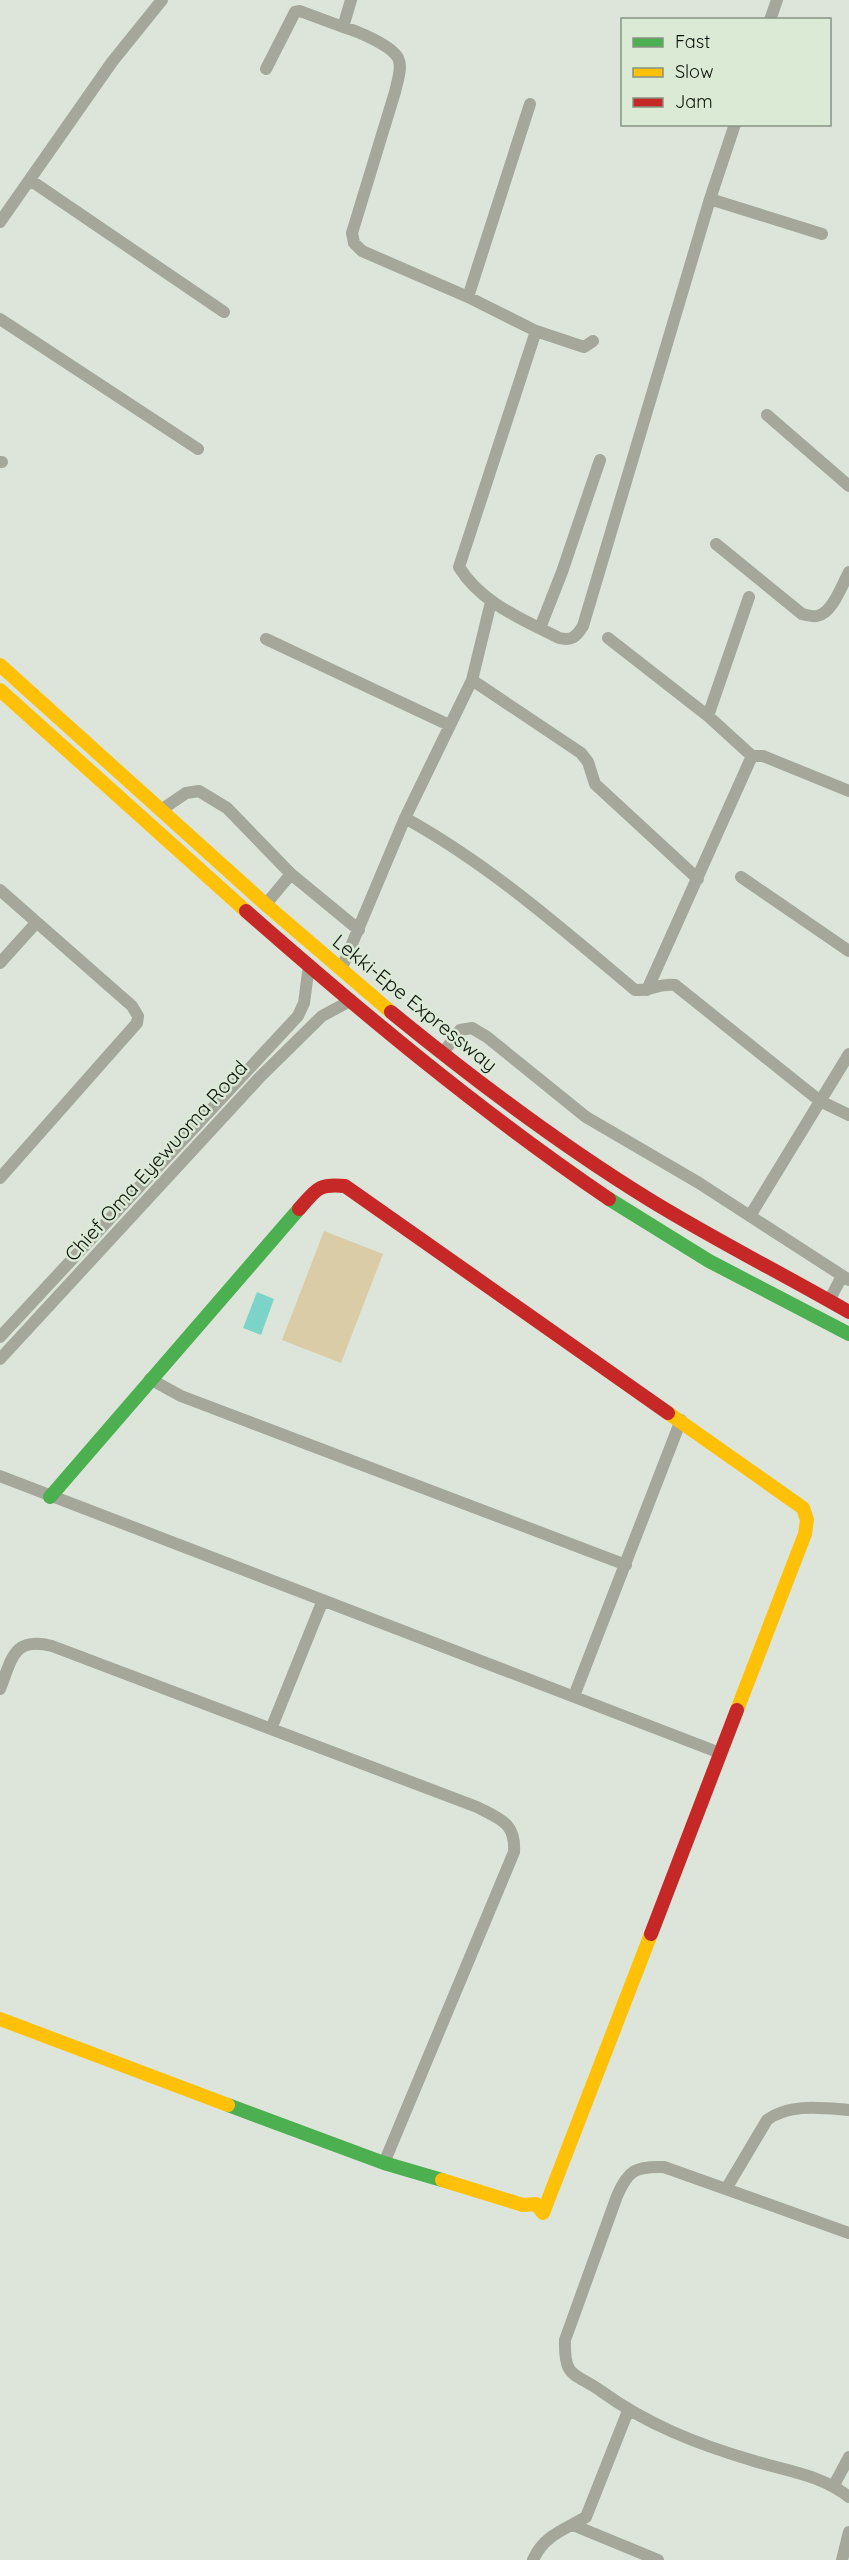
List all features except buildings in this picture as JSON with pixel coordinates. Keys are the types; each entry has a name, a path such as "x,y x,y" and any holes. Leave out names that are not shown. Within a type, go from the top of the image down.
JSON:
{"main road":[{"name":"Lekki-Epe Expressway","path":"1,668 341,970 444,1053 619,1181 691,1226 849,1312"},
{"name":"Lekki-Epe Expressway","path":"0,690 109,790 350,1001 506,1126 628,1212 696,1253 849,1334"},
{"path":"0,2019 384,2163 523,2205 536,2204 543,2213 805,1534 807,1520 803,1508 681,1420 345,1186 328,1184 317,1188 50,1497"}],"street":[{"path":"0,222 112,62 162,0"},
{"path":"343,27 351,0"},
{"path":"771,18 777,0"},
{"path":"266,69 295,12 300,10 367,36 400,59 395,92 352,233 354,243 362,251 468,297 536,331 584,347 593,341"},
{"path":"468,297 530,104"},
{"path":"536,331 459,567 468,581 491,602 568,640 576,637 583,626 710,199 734,126"},
{"path":"30,180 224,312"},
{"path":"710,199 822,234"},
{"path":"0,319 198,449"},
{"path":"767,416 849,486"},
{"path":"540,628 600,460"},
{"path":"716,544 802,614 816,617 825,613 832,604 849,572"},
{"path":"708,716 749,597"},
{"path":"341,970 405,818 472,680 491,602"},
{"path":"608,638 708,716 752,756 763,756 849,791"},
{"path":"266,639 449,725"},
{"path":"472,680 580,753 588,762 595,784 698,879"},
{"path":"647,990 752,756"},
{"path":"161,810 186,794 199,791 227,808 291,874 359,930"},
{"path":"405,818 447,841 503,881 635,990 647,990 663,983 675,985 820,1101 849,1115"},
{"path":"266,904 291,874"},
{"path":"741,877 849,951"},
{"path":"0,890 132,1006 138,1016 137,1023 0,1178"},
{"path":"0,963 36,923"},
{"name":"Chief Oma Eyewuoma Road","path":"0,1337 298,1016 304,1003 309,965"},
{"name":"Chief Oma Eyewuoma Road","path":"0,1359 282,1054 322,1016 350,1001"},
{"path":"444,1053 460,1030 472,1028 487,1037 586,1117 699,1183 846,1278 829,1300"},
{"path":"750,1216 849,1054"},
{"path":"150,1379 192,1400 626,1565"},
{"path":"574,1696 681,1420"},
{"path":"0,1476 720,1753"},
{"path":"271,1729 323,1600"},
{"path":"0,1689 16,1652 24,1644 35,1641 477,1807 500,1818 512,1829 515,1840 514,1852 384,2163"},
{"path":"726,2189 767,2120 777,2112 794,2109 849,2110"},
{"path":"849,2233 664,2168 642,2166 625,2177 565,2340 564,2361 573,2375 594,2386 628,2411 686,2439 752,2461 797,2471 834,2485 849,2497"},
{"path":"532,2560 539,2546 557,2532 586,2517 628,2411"},
{"path":"834,2485 849,2457"},
{"path":"573,2525 658,2560"},
{"path":"842,2560 849,2532"}],"shaded area":[{"path":"324,1231 383,1254 341,1363 282,1340"}],"water":[{"path":"257,1292 274,1299 261,1335 243,1328"}],"traffic: fast":[{"path":"609,1199 709,1261 849,1334"},
{"path":"50,1497 299,1209"},
{"path":"228,2105 384,2163 442,2180"}],"traffic: slow":[{"path":"0,665 264,903 391,1012"},
{"path":"0,690 246,911"},
{"path":"668,1413 803,1508 807,1520 805,1534 737,1710"},
{"path":"442,2180 523,2205 536,2204 543,2213 651,1934"},
{"path":"0,2019 228,2105"}],"traffic: jam":[{"path":"246,911 468,1097 609,1199"},
{"path":"391,1012 517,1110 616,1179 699,1229 849,1312"},
{"path":"299,1209 318,1189 336,1185 345,1186 668,1413"},
{"path":"651,1934 737,1710"}]}
